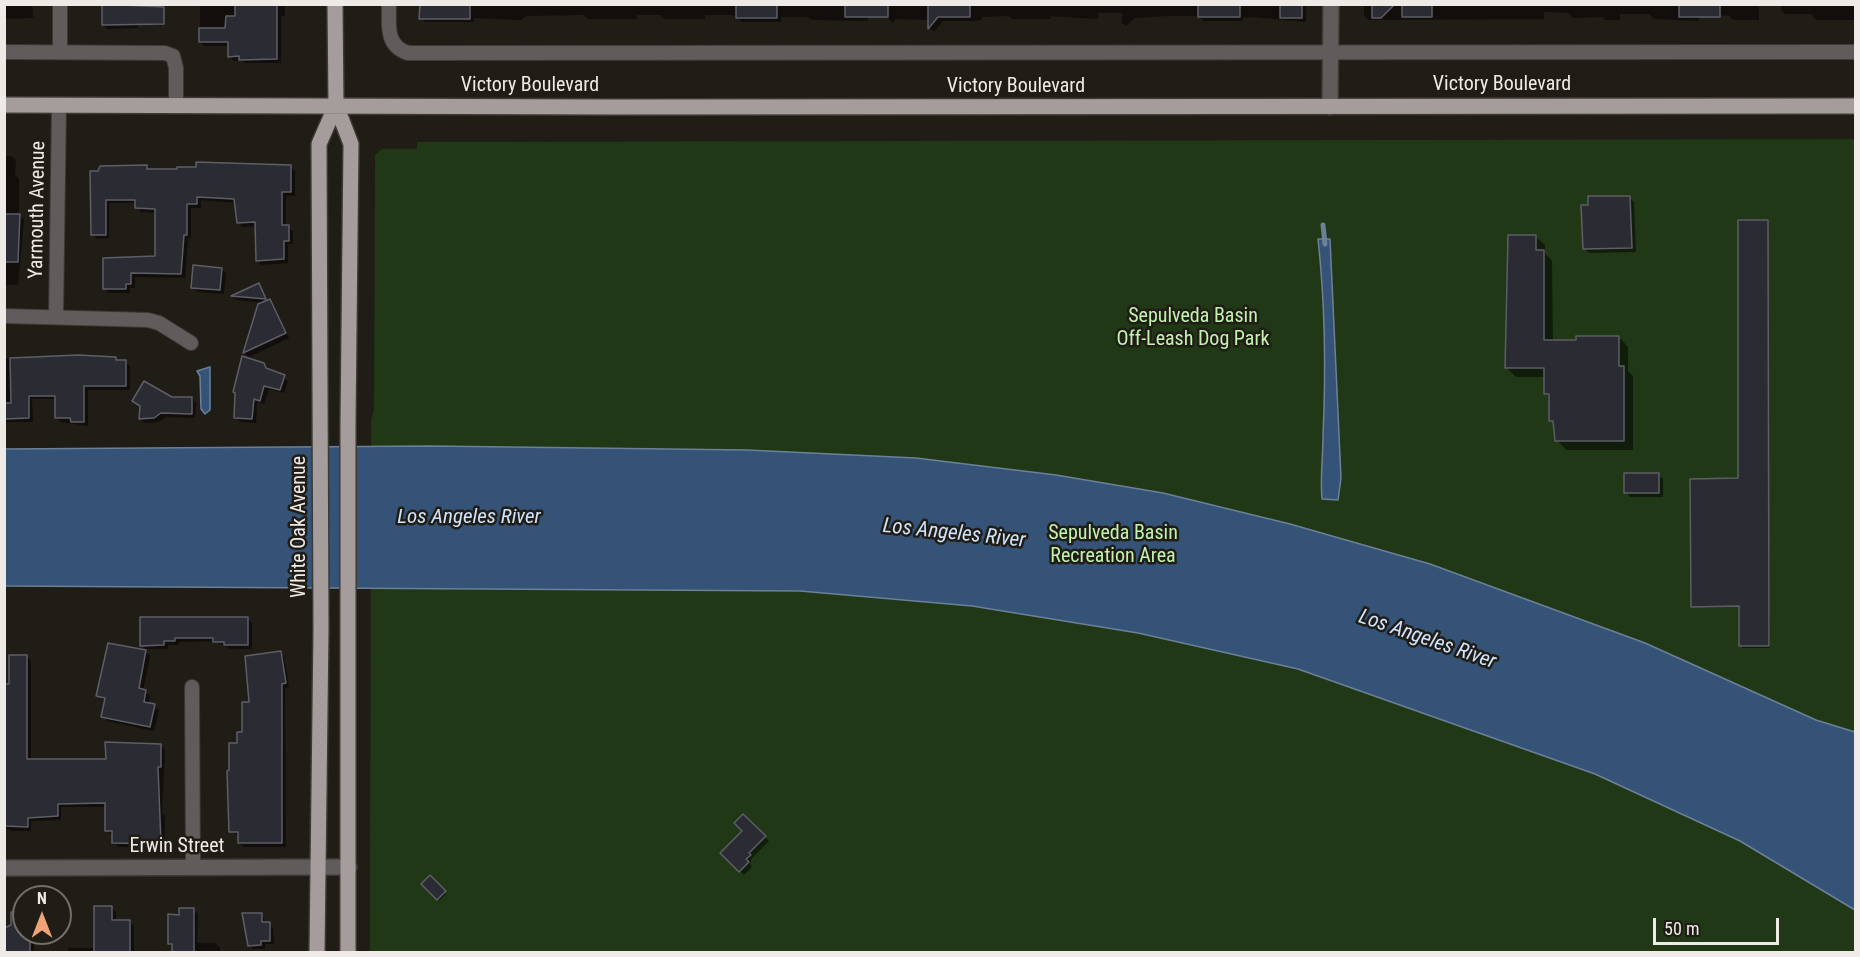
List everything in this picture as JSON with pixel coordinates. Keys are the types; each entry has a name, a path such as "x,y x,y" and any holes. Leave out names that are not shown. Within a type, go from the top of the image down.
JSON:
{"main road":[{"name":"White Oak Avenue","path":"335,4 336,105 351,144 348,424 348,952"},
{"name":"Victory Boulevard","path":"4,105 673,108 1856,106"},
{"name":"White Oak Avenue","path":"317,952 321,614 320,144 336,105"}],"street":[{"path":"60,4 60,52"},
{"name":"Victory Boulevard","path":"389,4 389,32 394,47 408,52 1856,52"},
{"path":"1330,4 1330,107"},
{"path":"4,52 165,52 173,56 176,68 176,105"},
{"name":"Yarmouth Avenue","path":"56,316 59,105"},
{"path":"4,316 148,320 159,322 191,343"},
{"path":"192,687 193,868"},
{"name":"Erwin Street","path":"4,868 349,867"}],"green space":[{"name":"Sepulveda Basin Recreation Area","path":"1855,139 1855,952 370,952 371,421 374,409 375,155 382,149 417,149 417,142"}],"water":[{"path":"1318,239 1330,239 1341,478 1338,500 1322,499 1324,337"},
{"path":"210,367 210,410 205,414 201,409 200,376 197,371"},
{"name":"Los Angeles River","path":"431,446 747,450 916,458 1056,475 1163,493 1290,524 1430,564 1645,643 1816,720 1855,732 1855,910 1740,841 1595,774 1298,669 1138,633 972,606 800,591 5,586 4,449"}],"building":[{"path":"102,4 164,7 164,24 102,25"},
{"path":"235,4 277,4 277,59 239,60 239,56 228,57 228,42 199,42 199,28 225,28 226,16 235,16"},
{"path":"420,4 470,4 470,19 419,19"},
{"path":"736,4 777,4 777,18 736,18"},
{"path":"845,4 888,4 888,17 845,17"},
{"path":"928,4 970,4 970,17 938,17 928,29"},
{"path":"1198,4 1240,4 1240,17 1198,17"},
{"path":"1280,4 1302,4 1302,18 1280,18"},
{"path":"1372,4 1395,4 1381,18 1372,18"},
{"path":"1402,4 1432,4 1432,17 1402,17"},
{"path":"1679,4 1720,4 1720,17 1679,17"},
{"path":"196,162 291,165 291,192 282,192 282,225 289,225 289,241 284,241 284,259 256,261 255,222 237,223 234,199 197,197 197,204 187,204 187,235 184,235 181,274 131,273 131,284 126,284 126,289 103,289 103,258 155,256 155,209 135,208 135,200 106,200 106,235 91,235 90,171 98,171 100,166 147,165 147,169 177,169 177,167 196,167"},
{"path":"1588,196 1630,196 1632,248 1583,249 1581,205 1588,205"},
{"path":"4,214 20,214 18,262 4,262"},
{"path":"1738,220 1768,220 1769,646 1739,646 1739,606 1691,607 1690,479 1738,478"},
{"path":"1508,235 1536,235 1536,250 1544,250 1544,340 1576,340 1576,336 1619,336 1619,366 1624,366 1624,441 1555,441 1553,421 1549,421 1549,394 1544,394 1544,368 1505,368"},
{"path":"193,265 222,268 220,290 191,288"},
{"path":"259,283 266,299 231,296"},
{"path":"270,299 286,333 243,353 258,304"},
{"path":"78,355 116,357 116,360 126,360 126,386 84,386 84,422 71,422 70,418 55,418 55,396 29,396 29,418 4,419 4,403 11,403 10,358"},
{"path":"242,356 264,363 266,368 285,375 280,390 264,386 260,401 254,399 252,419 234,418 235,393 233,392"},
{"path":"144,381 172,397 192,397 192,414 161,413 154,418 139,419 140,406 132,401"},
{"path":"1624,473 1659,473 1659,493 1624,493"},
{"path":"140,617 248,617 248,645 224,645 224,642 213,642 213,638 175,638 175,641 164,641 164,645 140,646"},
{"path":"108,643 146,650 139,688 146,690 144,702 155,704 150,727 101,717 105,698 96,696"},
{"path":"281,651 286,683 282,684 282,843 238,843 238,832 229,832 227,771 229,770 229,743 237,743 237,732 242,732 242,702 249,702 245,656"},
{"path":"9,655 27,655 27,759 106,759 105,742 161,744 161,767 158,767 161,844 112,843 112,831 105,831 105,803 58,804 58,816 28,818 28,827 4,826 4,684 9,684"},
{"path":"743,814 766,836 749,853 751,855 746,859 749,862 739,872 720,853 742,831 734,823"},
{"path":"430,875 446,891 437,900 421,884"},
{"path":"94,906 112,906 112,920 130,920 130,952 94,952"},
{"path":"179,908 194,908 194,952 172,952 172,944 168,944 168,914 179,915"},
{"path":"12,912 12,945 30,945 30,952 4,952 4,928 11,925"},
{"path":"242,913 262,913 262,922 270,922 270,941 261,941 261,945 248,946"}],"waterway":[{"path":"1323,225 1325,244"}],"park label":[{"name":"Sepulveda Basin Off-Leash Dog Park","path":"1193,328"}]}
